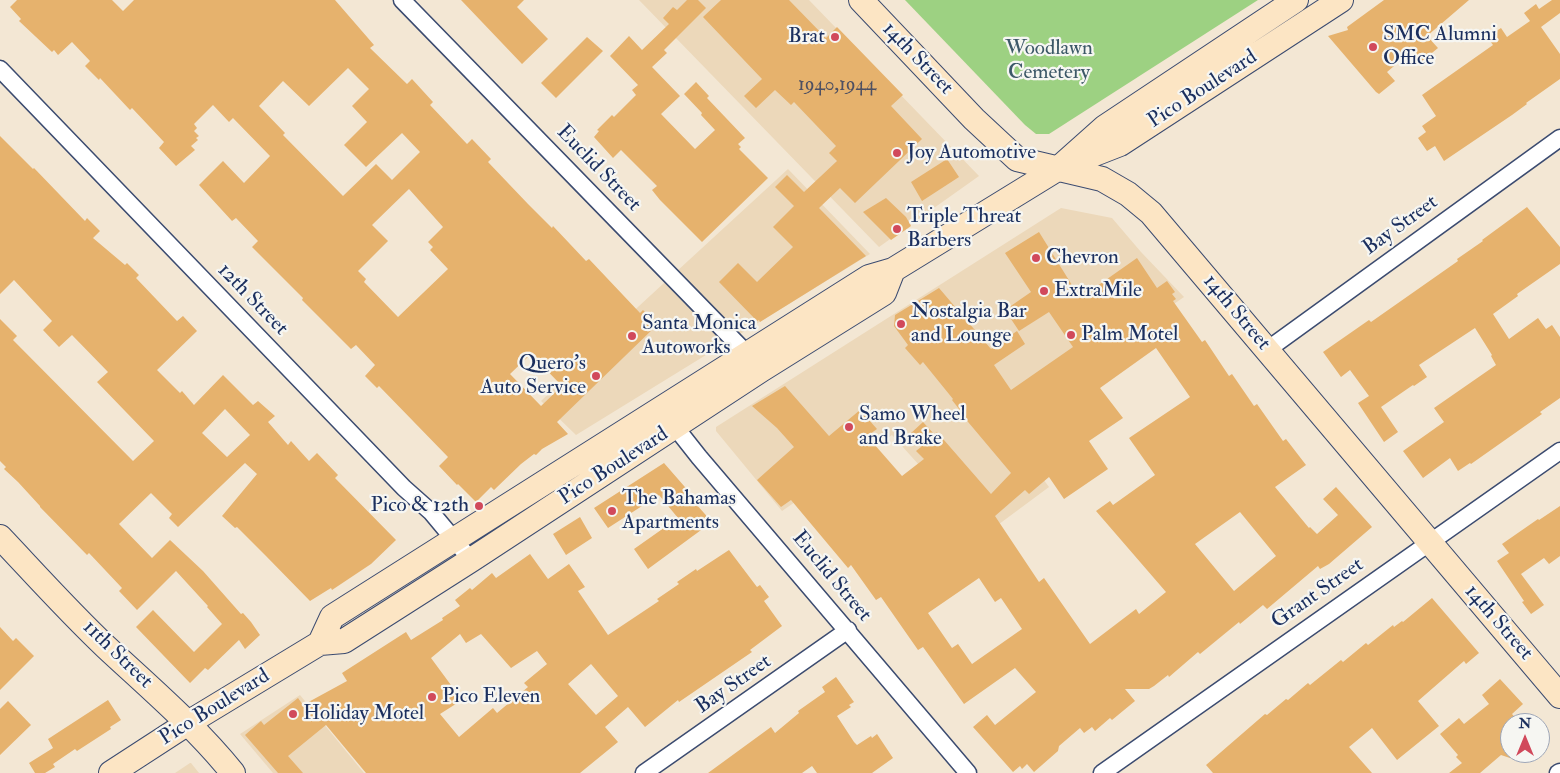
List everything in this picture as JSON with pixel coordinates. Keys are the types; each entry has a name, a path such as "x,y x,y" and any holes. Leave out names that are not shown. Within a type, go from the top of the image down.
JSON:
{"main road":[{"name":"14th Street","path":"860,0 974,118 1017,159 1102,179 1128,194 1150,213 1560,696"},
{"name":"Pico Boulevard","path":"320,643 332,618 456,540 668,418 755,362 868,277 893,270 1059,168 1120,144 1341,0"},
{"name":"Pico Boulevard","path":"1059,168 1105,127 1291,3"},
{"path":"1291,3 1299,28"},
{"name":"Pico Boulevard","path":"111,773 188,723 320,643 344,641 472,560 668,418"},
{"name":"11th Street","path":"0,537 104,645 212,747 233,773"}],"street":[{"name":"Euclid Street","path":"402,0 755,362"},
{"name":"12th Street","path":"0,70 404,488 431,512 472,560"},
{"name":"Bay Street","path":"1267,350 1560,138"},
{"name":"Euclid Street","path":"668,418 968,773"},
{"name":"Grant Street","path":"1102,773 1560,451"},
{"name":"Bay Street","path":"644,773 848,630"}],"shaded area":[{"path":"639,0 809,0 979,176 879,247"},
{"path":"788,169 870,254 576,435 541,401 639,306"},
{"path":"1061,208 1112,218 1184,297 1001,423 1049,487 983,536 892,435 782,511 716,431 716,427"},
{"name":"Holiday Motel","path":"300,695 364,773 273,773 240,734"},
{"path":"190,763 199,773 175,773"}],"green space":[{"name":"Woodlawn Cemetery","path":"905,0 1258,0 1049,134 1036,134 1025,125"}],"building":[{"path":"17,0 112,0 123,11 134,0 335,0 374,45 370,48 407,84 412,79 433,102 430,105 467,144 472,139 491,159 488,162 528,204 552,228 553,226 586,261 589,259 640,313 643,310 657,325 557,422 568,434 542,449 536,455 534,454 494,490 491,487 476,502 439,466 448,457 379,386 377,388 365,376 375,365 356,345 351,349 302,300 303,298 252,247 258,241 236,218 232,221 199,185 223,161 244,183 270,156 233,118 229,122 213,105 194,124 197,128 194,131 199,136 196,138 198,140 191,146 195,150 176,166 159,148 164,142 132,108 130,110 100,78 99,80 85,66 90,61 72,42 58,55 54,50 52,52 19,21 21,19 10,7","holes":["348,68 369,89 352,106 367,122 344,145 366,167 402,133 420,152 392,180 376,164 343,196 283,135 285,133 259,106 283,81 309,106","409,189 443,227 428,242 433,247 430,250 448,269 398,317 364,282 366,279 358,271 388,241 372,225","531,354 562,386 541,406 510,374"]},
{"path":"461,0 524,0 517,7 548,39 522,64"},
{"path":"687,0 698,0 706,8 664,50 667,53 652,67 680,96 661,114 695,149 715,130 684,94 696,82 709,96 707,98 745,138 738,144 741,147 739,149 768,178 702,242 660,200 652,190 657,186 621,150 613,158 594,137 599,131 597,130 612,115 614,117 636,95 632,90 638,85 610,56 629,36 642,50 669,24 663,18 673,7 677,10"},
{"path":"721,0 789,0 826,38 837,27 903,95 891,106 922,139 855,203 840,188 819,208 866,256 760,322 719,282 738,263 757,282 793,247 773,227 794,206 775,187 787,175 804,192 837,161 829,153 836,146 794,102 791,105 775,90 756,108 744,96 762,79 703,17"},
{"name":"SMC Alumni Office","path":"1384,0 1469,0 1427,36 1438,48 1422,61 1413,50 1387,72 1395,81 1379,94 1328,36 1348,30 1347,27"},
{"path":"1552,0 1560,0 1560,13 1541,27 1560,54 1560,79 1512,115 1444,161 1435,146 1427,151 1418,138 1426,132 1422,126 1436,116 1422,95 1493,45 1487,37 1501,28 1507,37 1530,21 1524,13 1536,4 1539,9"},
{"path":"587,37 603,51 556,98 541,83"},
{"path":"0,136 85,221 87,218 100,231 93,238 125,265 127,263 139,275 136,278 177,321 183,316 197,331 157,370 180,393 182,391 194,405 223,375 253,405 258,401 275,416 268,422 288,445 291,441 309,461 317,453 338,475 335,478 396,540 371,564 332,590 331,588 310,601 237,527 235,528 222,516 257,474 245,463 178,527 169,518 172,514 151,493 119,524 152,558 170,540 203,571 241,614 243,613 260,635 245,649 239,640 208,670 205,668 190,683 136,627 153,610 194,652 222,624 208,606 176,571 137,610 119,591 122,588 89,553 87,555 4,469 6,467 0,461 0,319 17,336 13,340 133,461 154,441 97,382 108,372 72,335 59,347 43,330 52,321 14,280 0,294","holes":["225,409 250,435 227,457 202,433"]},
{"path":"947,159 959,177 922,201 911,182"},
{"path":"886,198 906,217 911,226 891,240 863,212"},
{"path":"1527,207 1560,247 1560,264 1517,294 1518,296 1493,314 1509,339 1538,318 1546,329 1552,325 1560,337 1560,398 1540,412 1542,414 1471,464 1458,471 1450,458 1423,478 1403,451 1444,422 1434,408 1496,365 1475,328 1419,365 1427,377 1381,407 1398,432 1384,442 1358,403 1369,396 1350,370 1341,377 1323,352 1369,320 1371,322 1458,261 1457,259"},
{"path":"1039,232 1080,298 1137,258 1157,288 1167,281 1175,292 1172,294 1176,299 1173,301 1202,342 1205,340 1229,376 1232,374 1254,406 1257,404 1283,441 1286,439 1306,465 1275,487 1309,528 1317,534 1338,515 1323,499 1336,487 1372,527 1329,564 1320,569 1318,566 1267,609 1263,605 1200,654 1198,652 1169,677 1168,675 1149,689 1125,689 1135,701 1095,731 1092,727 1084,733 1080,728 1059,746 1058,751 1034,772 1027,764 1022,769 1020,766 1013,772 973,727 987,715 995,725 1036,692 1015,668 964,704 923,647 918,650 881,597 876,600 851,565 848,568 791,500 781,507 757,480 794,447 777,428 752,406 785,386 829,436 860,410 877,429 867,436 902,476 924,459 916,451 921,447 910,434 923,422 934,434 937,432 991,494 1011,473 958,410 953,399 923,362 920,365 905,348 908,345 894,326 895,315 939,288 991,349 1017,331 1025,344 994,365 1011,390 1073,347 1049,312 1019,331 1005,310 1031,292 1005,253","holes":["1156,348 1190,397 1129,438 1155,475 1113,505 1110,501 1096,511 1166,592 1139,614 1136,609 1090,644 1044,578 1039,582 995,516 1025,490 1029,494 1049,477 1064,499 1108,469 1089,441 1123,418 1100,388","1240,512 1276,556 1234,591 1195,544","979,578 995,602 1001,598 1022,629 972,664 958,644 952,648 928,613"]},
{"name":"The Bahamas Apartments","path":"664,463 698,502 696,504 712,522 648,569 634,549 678,518 659,495 608,528 594,508"},
{"path":"1560,506 1560,556 1549,564 1544,558 1521,574 1544,605 1531,614 1497,561 1509,553 1502,544"},
{"path":"580,517 592,538 566,555 553,534"},
{"path":"729,550 757,587 760,585 769,597 764,601 782,626 750,650 752,652 679,702 678,700 645,727 628,707 605,727 618,742 580,773 366,773 326,725 288,756 303,773 278,773 245,735 261,721 264,725 298,698 303,705 347,681 342,673 406,632 411,640 443,620 442,618 460,606 455,600 470,588 472,590 492,573 496,578 530,554 548,579 569,564 585,587 578,591 608,635 659,601 657,599 679,584 677,582 696,569 697,571","holes":["460,634 466,643 481,634 511,668 537,651 547,664 524,683 528,687 497,713 493,708 459,737 440,714 462,700 431,658","591,664 618,696 596,715 568,684"]},
{"path":"1432,598 1479,653 1466,664 1464,661 1418,701 1439,726 1397,760 1372,728 1349,747 1372,773 1213,773 1206,765 1265,714 1267,715 1286,699 1288,700 1308,683 1310,685 1341,660 1343,662 1366,643 1368,645 1393,625 1394,627 1403,622"},
{"path":"0,627 13,641 16,638 34,656 0,690"},
{"path":"836,677 854,702 849,705 851,707 837,716 854,742 857,745 877,734 893,758 872,773 817,773 812,766 802,773 708,773 771,727 775,733 799,713 798,711 825,692 822,687"},
{"path":"1500,679 1523,704 1513,713 1500,713 1500,756 1480,773 1449,773 1462,763 1456,757 1458,755 1440,734 1459,718 1464,724 1489,704 1482,695"},
{"path":"108,700 121,720 110,727 111,729 77,751 75,749 53,764 55,767 45,773 35,773 29,763 53,748 48,739"},
{"path":"8,701 31,725 0,755 0,709"}],"place":[{"name":"Brat","path":"835,37"},
{"name":"SMC Alumni Office","path":"1373,47"},
{"name":"Joy Automotive","path":"897,153"},
{"name":"Triple Threat Barbers","path":"897,229"},
{"name":"Chevron","path":"1036,258"},
{"name":"ExtraMile","path":"1044,291"},
{"name":"Nostalgia Bar and Lounge","path":"901,324"},
{"name":"Palm Motel","path":"1071,335"},
{"name":"Santa Monica Autoworks","path":"632,336"},
{"name":"Quero's Auto Service","path":"596,376"},
{"name":"Samo Wheel and Brake","path":"849,427"},
{"name":"Pico & 12th","path":"479,506"},
{"name":"The Bahamas Apartments","path":"612,511"},
{"name":"Pico Eleven","path":"432,697"},
{"name":"Holiday Motel","path":"293,714"}]}
